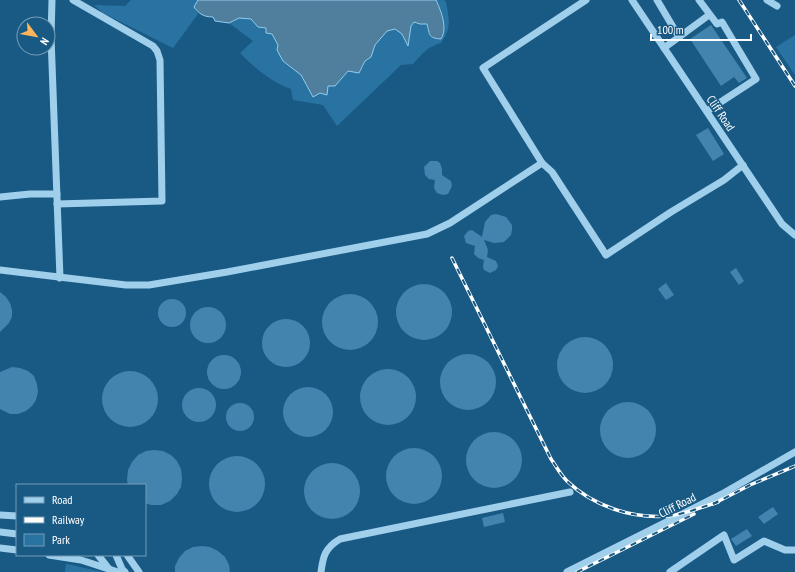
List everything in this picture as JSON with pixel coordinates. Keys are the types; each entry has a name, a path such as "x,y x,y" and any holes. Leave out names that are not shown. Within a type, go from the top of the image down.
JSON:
{"lane":[{"path":"52,0 51,37 60,278"},
{"path":"57,204 162,201 160,60 157,51 153,46 73,0"},
{"path":"586,0 483,68 542,163 552,172 606,256 671,212 724,180 743,166"},
{"name":"Cliff Road","path":"632,0 782,224 795,235"},
{"path":"657,0 679,37"},
{"path":"699,0 717,24 722,22 756,79 707,111"},
{"path":"767,0 777,6"},
{"path":"664,48 709,15"},
{"path":"0,270 126,285 156,284 427,234 461,216 542,163"},
{"path":"0,197 30,194 57,194"},
{"name":"Cliff Road","path":"567,572 722,494 795,452"},
{"path":"321,572 324,554 330,546 340,539 570,492"},
{"path":"0,515 16,516"},
{"path":"0,532 16,534"},
{"path":"670,572 724,535 734,560 764,541 786,550 795,550"},
{"path":"0,548 16,550"},
{"path":"55,556 81,560 118,572"},
{"path":"99,556 110,569"},
{"path":"116,556 122,569 125,572"},
{"path":"128,556 138,572"}],"green space":[{"path":"131,0 198,0 194,7 198,14 173,48 103,13 94,5 125,6"},
{"path":"436,0 444,0 446,2 449,19 447,32 441,43 429,49 413,64 401,65 337,126 323,105 293,100 291,89 284,87 271,79 245,58 240,53 253,41 229,23 239,18 251,19 258,27 267,28 266,33 272,34 278,45 283,61 301,75 307,87 311,91 328,86 335,86 348,71 363,67 365,61 371,56 375,45 387,31 395,29 402,33 408,45 411,26 414,22 427,24 429,30 440,8"},
{"path":"795,35 795,75 776,47"},
{"path":"67,564 102,572 65,572"}],"shaded area":[{"path":"198,0 436,0 442,14 444,30 441,39 434,38 429,33 427,24 414,22 411,26 408,46 402,34 395,29 387,31 375,45 371,57 365,61 359,73 348,71 335,86 328,86 327,95 320,93 313,97 301,75 283,61 277,50 278,45 272,34 266,33 266,28 258,27 251,19 239,18 229,23 215,21 213,17 204,16 194,7"}],"building":[{"path":"711,25 747,78 739,83 734,77 721,86 690,39"},
{"path":"708,128 724,154 713,161 696,135"},
{"path":"430,161 437,161 440,163 442,175 451,181 452,186 448,194 443,195 437,193 434,188 435,180 429,179 425,175 424,167"},
{"path":"496,214 506,217 512,225 512,230 511,235 504,242 494,243 484,240 488,250 487,257 496,261 498,266 496,270 490,273 484,270 484,260 478,258 474,254 475,246 466,243 464,236 468,231 472,230 482,237 485,222 491,215"},
{"path":"736,268 744,281 739,285 730,272"},
{"path":"666,283 674,295 666,300 658,289"},
{"path":"424,284 439,289 447,297 452,312 447,327 439,335 424,340 409,335 401,327 396,312 401,297 409,289"},
{"path":"0,292 10,303 12,317 9,323 0,332"},
{"path":"350,294 365,299 373,307 378,322 373,337 365,345 350,350 335,345 327,337 322,322 327,307 335,299"},
{"path":"172,299 182,303 186,313 182,323 172,327 162,323 158,313 162,303"},
{"path":"211,307 221,312 225,318 225,332 221,338 215,342 205,343 195,338 191,332 190,322 195,312 201,308"},
{"path":"286,319 295,321 303,326 308,334 310,343 308,352 303,360 295,365 286,367 277,365 269,360 264,352 262,343 264,334 269,326 277,321"},
{"path":"585,337 600,342 608,350 613,365 608,380 600,388 585,393 570,388 562,380 557,365 562,350 570,342"},
{"path":"468,354 483,359 491,367 496,382 491,397 483,405 468,410 453,405 445,397 440,382 445,367 453,359"},
{"path":"227,355 236,360 240,365 240,379 236,384 231,388 221,389 217,388 208,379 207,369 208,365 217,356"},
{"path":"12,367 28,371 34,376 37,384 38,392 36,400 26,411 18,414 10,414 0,409 0,372"},
{"path":"388,369 403,374 411,382 416,397 411,412 403,420 388,425 373,420 365,412 360,397 365,382 373,374"},
{"path":"130,371 145,376 153,384 158,399 153,414 145,422 130,427 115,422 107,414 102,399 107,384 115,376"},
{"path":"303,387 313,387 326,394 333,407 333,417 326,430 313,437 303,437 294,433 287,426 283,417 283,407 287,398 294,391"},
{"path":"202,388 211,393 215,398 215,412 211,417 206,421 196,422 192,421 183,412 182,402 183,398 192,389"},
{"path":"628,402 643,407 651,415 656,430 651,445 643,453 628,458 613,453 605,445 600,430 605,415 613,407"},
{"path":"240,403 250,407 254,417 250,427 240,431 230,427 226,417 230,407"},
{"path":"494,432 509,437 517,445 522,460 517,475 509,483 494,488 479,483 471,475 466,460 471,445 479,437"},
{"path":"414,448 429,453 437,461 442,476 437,491 429,499 414,504 399,499 391,491 386,476 391,461 399,453"},
{"path":"146,451 163,451 171,455 177,461 181,469 181,487 170,501 161,505 146,503 146,484 128,484 128,470 132,462 138,455"},
{"path":"237,456 252,461 260,469 265,484 260,499 252,507 237,512 222,507 214,499 209,484 214,469 222,461"},
{"path":"332,463 347,468 355,476 360,491 355,506 347,514 332,519 317,514 309,506 304,491 309,476 317,468"},
{"path":"773,507 778,514 764,524 758,517"},
{"path":"503,513 505,522 484,527 482,518"},
{"path":"747,529 752,536 736,546 731,539"},
{"path":"193,547 210,547 225,557 229,565 230,572 175,572 175,566 185,551"}],"railway":[{"path":"739,0 795,86"},
{"path":"452,258 551,459 567,481 577,490 601,504 627,513 641,515 674,515 718,502"},
{"path":"713,504 750,485 795,466"},
{"path":"577,572 694,514"}]}
